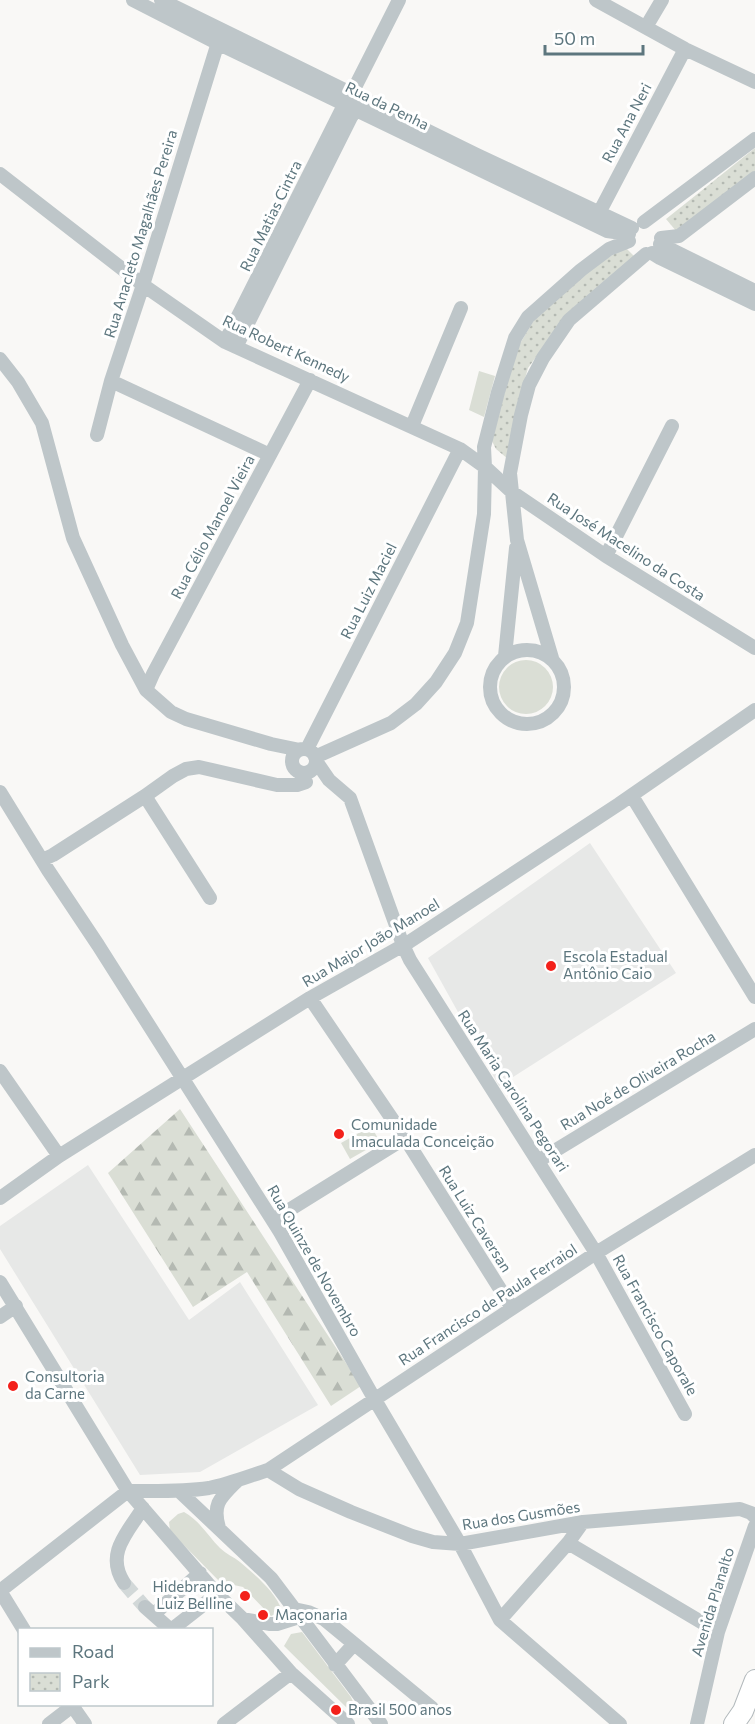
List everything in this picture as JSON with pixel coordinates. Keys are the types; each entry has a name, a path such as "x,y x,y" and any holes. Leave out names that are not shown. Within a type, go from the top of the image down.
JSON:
{"highway":[{"path":"734,1724 743,1711 755,1680"},
{"path":"750,1724 755,1703"}],"street":[{"name":"Rua da Penha","path":"132,0 220,37 355,102 599,213 633,231"},
{"name":"Rua da Penha","path":"161,0 220,37"},
{"name":"Rua Matias Cintra","path":"230,345 351,117 355,102 399,0"},
{"path":"596,0 684,49 755,82"},
{"path":"646,27 662,0"},
{"name":"Rua Anacleto Magalhães Pereira","path":"97,435 111,381 220,37"},
{"name":"Rua Ana Neri","path":"599,213 684,49"},
{"name":"Rua da Penha","path":"355,102 608,231 633,231"},
{"path":"0,359 18,382 42,423 73,538 122,645 146,690 171,712 186,719 310,754 391,723 416,704 436,682 455,652 467,623 484,514 484,447 515,338 528,317 582,270 755,139"},
{"name":"Rua Robert Kennedy","path":"0,174 143,285 230,345 460,448 485,467"},
{"path":"633,231 636,251 655,247 679,236 755,178"},
{"path":"552,658 517,540 510,473 521,415 529,385 543,358 569,320 655,247 660,232 656,226 651,223 633,231"},
{"path":"655,247 755,291"},
{"path":"655,247 660,258 755,304"},
{"path":"412,426 461,308"},
{"name":"Rua Célio Manoel Vieira","path":"146,690 310,380"},
{"path":"111,381 270,455"},
{"path":"606,556 672,426"},
{"name":"Rua Luiz Maciel","path":"298,771 293,758 294,754 310,754 460,448"},
{"name":"Rua José Macelino da Costa","path":"485,467 512,492 606,556 755,648"},
{"path":"505,656 517,540"},
{"path":"528,649 541,651 552,658 560,668 565,692 554,714 544,721 532,724 520,724 508,720 492,701 491,677 496,665 505,656 528,649"},
{"name":"Rua Major João Manoel","path":"0,1198 59,1156 310,998 404,945 632,796 755,710"},
{"path":"271,744 298,771 317,783 329,780"},
{"path":"277,785 298,771 310,771 313,768 310,754"},
{"name":"Rua Maria Carolina Pegorari","path":"310,754 329,780 350,798 410,960 596,1253"},
{"path":"42,860 186,769 199,767 277,785 297,786 298,771"},
{"name":"Rua Quinze de Novembro","path":"0,792 273,1220 460,1544 500,1620 620,1724"},
{"path":"145,796 210,898"},
{"path":"632,796 755,998"},
{"name":"Rua Luiz Caversan","path":"310,998 405,1138 512,1308"},
{"name":"Rua Noé de Oliveira Rocha","path":"538,1161 755,1029"},
{"path":"0,1071 59,1156"},
{"path":"273,1220 405,1138"},
{"name":"Rua Francisco de Paula Ferraiol","path":"128,1491 179,1491 210,1488 268,1470 596,1253 755,1155"},
{"name":"Rua Francisco Caporale","path":"596,1253 685,1414"},
{"path":"0,1282 128,1491 217,1594 243,1619 291,1673 346,1721 365,1704"},
{"path":"0,1317 16,1306"},
{"name":"Rua dos Gusmões","path":"268,1470 318,1497 412,1536 433,1542 460,1544 583,1522 740,1509 755,1517"},
{"path":"219,1528 215,1515 216,1509 225,1494 239,1480"},
{"path":"23,1628 0,1591 128,1491"},
{"path":"179,1491 271,1578 381,1724"},
{"path":"124,1583 118,1573 116,1552 143,1508"},
{"path":"500,1620 568,1543 583,1522"},
{"name":"Avenida Planalto","path":"697,1724 718,1632 755,1526"},
{"path":"568,1543 718,1632"},
{"path":"170,1628 149,1610 200,1573"},
{"path":"172,1628 217,1594"},
{"path":"243,1619 277,1624 296,1613 315,1614 338,1629 432,1708"},
{"path":"335,1665 354,1644"},
{"path":"224,1724 291,1673"},
{"path":"49,1724 72,1706"},
{"path":"74,1706 85,1724"}],"shaded area":[{"name":"Escola Estadual Antônio Caio","path":"590,843 676,973 499,1086 428,958"},
{"path":"88,1165 189,1320 240,1282 318,1405 200,1472 140,1475 0,1249 0,1226"}],"green space":[{"path":"755,148 755,171 677,232 666,219"},
{"path":"625,247 639,261 557,328 528,368 515,414 508,459 496,449 492,441 515,352 534,320 583,274"},
{"path":"479,371 495,376 484,417 469,410"},
{"path":"526,660 536,662 545,668 551,677 553,687 551,697 545,706 536,712 526,714 516,712 507,706 501,697 499,687 501,677 507,668 516,662"},
{"path":"180,1109 361,1386 331,1406 247,1272 193,1307 108,1173"},
{"path":"371,1126 380,1142 350,1159 341,1143"},
{"path":"184,1512 199,1524 222,1550 240,1562 264,1584 275,1597 282,1611 271,1616 243,1587 220,1582 170,1531 169,1522"},
{"path":"302,1632 354,1704 347,1708 284,1646 291,1634"}],"tunnel":[{"path":"124,1583 145,1607"}],"place":[{"name":"Escola Estadual Antônio Caio","path":"551,966"},
{"name":"Comunidade Imaculada Conceição","path":"339,1134"},
{"name":"Consultoria da Carne","path":"13,1386"},
{"name":"Hidebrando Luiz Belline","path":"245,1596"},
{"name":"Maçonaria","path":"263,1615"},
{"name":"Brasil 500 anos","path":"336,1710"}]}
